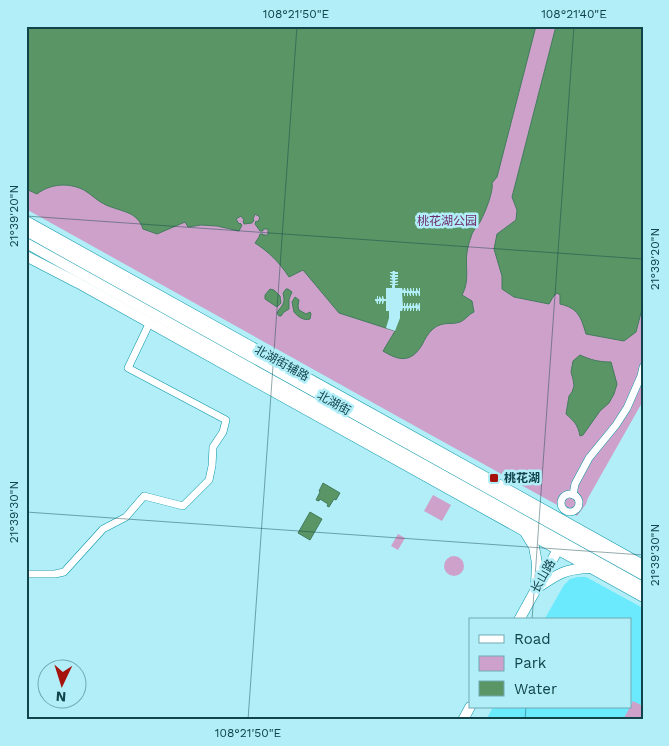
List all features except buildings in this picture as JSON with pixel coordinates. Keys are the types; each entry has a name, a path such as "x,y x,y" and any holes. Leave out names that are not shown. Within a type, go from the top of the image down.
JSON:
{"main road":[{"name":"北湖街辅路","path":"26,221 563,536 643,564"},
{"name":"北湖街","path":"26,231 563,536 616,572 643,587"},
{"name":"北湖街","path":"26,243 121,301 428,472 643,575"},
{"path":"26,256 121,301 150,322 211,351"},
{"name":"北湖街辅路","path":"428,472 525,532 563,536 589,568 643,598"},
{"path":"525,532 534,547 537,563 536,588"},
{"name":"长山路","path":"520,618 563,536"},
{"path":"536,588 560,573 572,569 589,568 616,572"},
{"path":"463,720 469,708"}],"street":[{"path":"26,574 55,574 64,572 103,529 126,517 144,496 183,506 209,480 213,447 222,432 226,420 128,368 150,322"},
{"path":"573,495 575,484 589,458 616,425 627,408 643,367"},
{"path":"568,494 573,495 578,500 578,506 574,510 568,511 562,507 562,499 568,494"},
{"path":"563,536 568,511"}],"shaded area":[{"path":"586,577 643,608 643,720 486,720 492,708 632,708 632,618 545,618 564,585 570,579"}],"green space":[{"name":"桃花湖公园","path":"26,26 643,26 643,401 586,504 577,516 26,209"},
{"path":"433,495 451,505 442,521 424,511"},
{"path":"398,534 405,538 398,550 391,546"},
{"path":"454,556 461,559 464,566 461,573 454,576 447,573 444,566 447,559"},
{"path":"633,701 643,706 643,713 639,720 623,720 629,708 632,708"}],"water":[{"path":"26,26 536,26 497,177 492,183 492,191 487,207 472,234 468,248 467,279 462,295 472,301 474,312 459,322 437,326 425,338 414,355 404,358 394,357 383,351 395,331 339,313 303,270 289,277 274,258 255,243 260,234 268,235 268,229 260,231 255,224 260,217 255,214 252,223 244,224 241,216 236,219 242,225 239,231 217,226 201,225 188,227 185,222 157,234 143,229 133,215 103,203 78,187 66,185 53,186 37,194 26,189"},
{"path":"556,26 643,26 643,305 636,332 624,341 586,334 578,314 571,308 560,304 560,295 557,293 549,304 514,297 502,289 502,276 494,249 497,234 516,220 517,210 512,197"},
{"path":"270,289 280,296 281,303 277,307 265,299 265,295"},
{"path":"286,289 292,292 289,299 289,309 279,316 277,313 284,302 283,293"},
{"path":"295,297 299,300 299,310 306,314 310,312 310,319 301,318 294,312 292,302"},
{"path":"580,355 603,362 611,362 617,384 609,403 600,411 583,435 580,436 575,423 566,414 569,396 574,386 571,372 573,361"},
{"path":"323,483 340,493 329,507 327,506 328,504 320,499 319,501 316,500"},
{"path":"310,512 322,519 310,540 298,533"}],"pier":[{"path":"390,272 398,272 398,274 395,274 398,277 395,278 398,279 395,281 398,282 395,284 398,285 395,285 395,288 402,288 403,291 405,288 407,291 408,288 410,291 411,288 413,291 414,288 414,291 416,291 417,288 419,291 420,288 420,296 417,293 416,296 414,293 413,296 411,293 410,296 408,293 407,296 407,293 405,293 404,296 404,293 402,293 403,306 404,303 406,306 408,303 409,306 411,303 412,306 414,303 415,306 417,303 418,306 420,303 420,311 418,308 416,311 416,308 414,308 413,311 412,308 410,311 409,308 407,311 406,308 404,311 403,308 400,311 400,318 395,331 386,328 389,311 386,311 386,301 382,304 381,301 379,304 378,301 377,304 375,301 377,296 378,299 379,296 382,299 383,296 386,299 386,288 392,288 390,284 393,283 390,281 393,280 390,279 392,277 390,275 393,274"}],"place":[{"name":"桃花湖","path":"494,478"}]}
